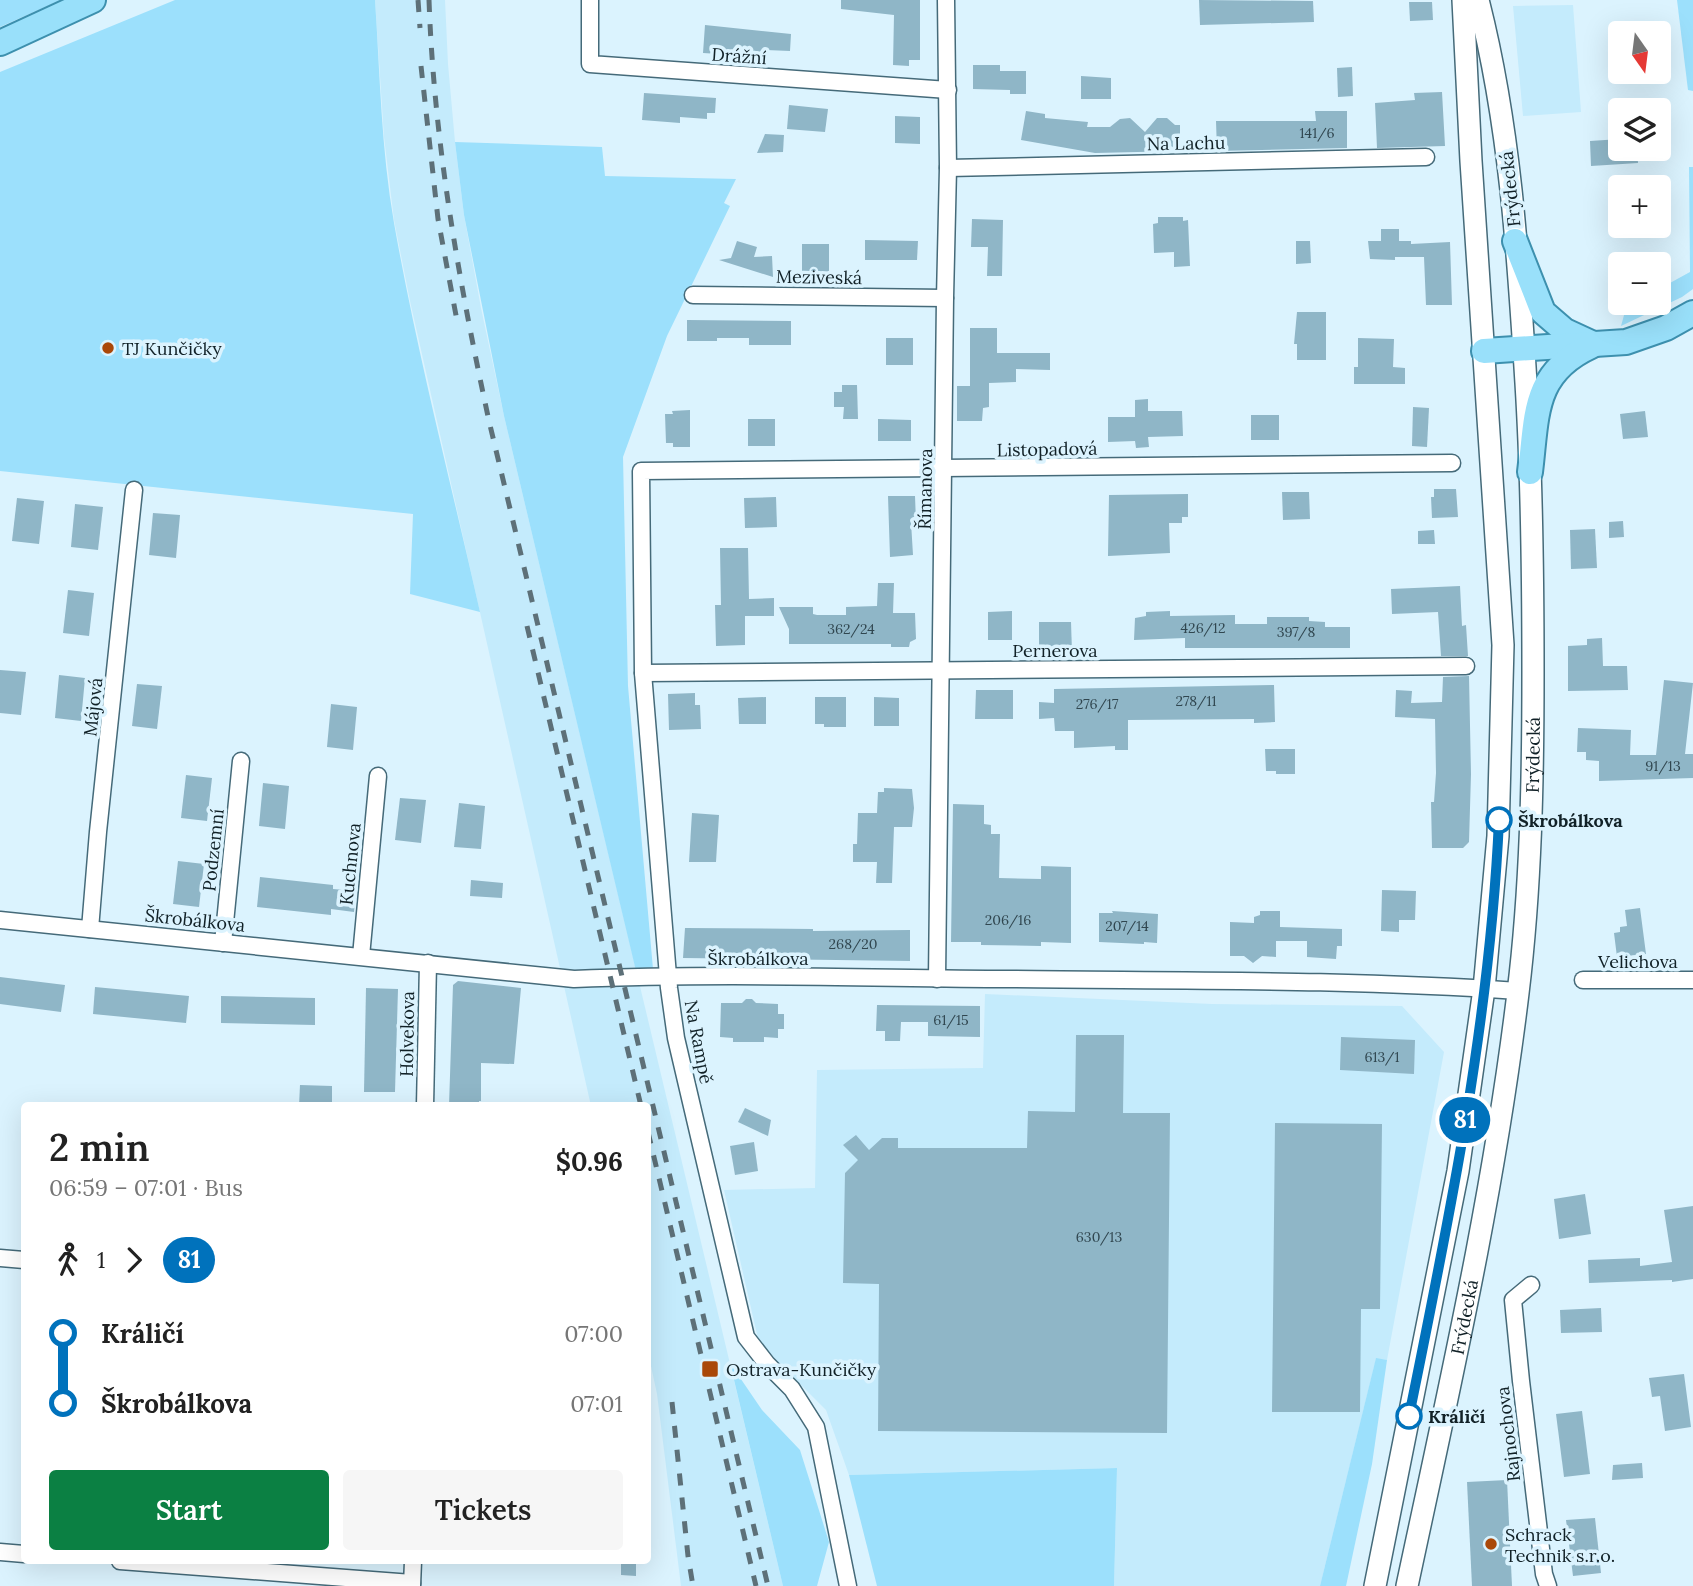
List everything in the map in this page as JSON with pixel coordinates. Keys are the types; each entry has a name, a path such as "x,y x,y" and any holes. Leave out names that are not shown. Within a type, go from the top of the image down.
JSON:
{"main road":[{"path":"0,43 93,0"},
{"name":"Frýdecká","path":"1375,1586 1458,1171 1485,989 1498,836 1503,645 1465,58 1464,0"},
{"name":"Frýdecká","path":"1407,1586 1493,1172 1518,991 1531,840 1533,738 1530,472 1524,349 1509,159 1478,0"},
{"path":"1516,241 1543,312 1565,331 1594,344"},
{"path":"1484,351 1611,344 1641,338 1693,314"},
{"path":"1530,472 1539,402 1549,378 1573,354 1594,344"}],"street":[{"name":"Drážní","path":"590,0 590,64 948,90"},
{"name":"Římanova","path":"937,979 948,168 946,0"},
{"name":"Na Lachu","path":"948,168 1426,157"},
{"name":"Meziveská","path":"694,295 945,298"},
{"name":"Listopadová","path":"641,471 1452,463"},
{"name":"Na Rampě","path":"641,471 643,673 668,977 676,1038 746,1337 767,1364 792,1389 816,1427 848,1586"},
{"name":"Májová","path":"90,929 134,490"},
{"name":"Pernerova","path":"643,673 1466,666"},
{"name":"Podzemní","path":"223,943 241,761"},
{"name":"Kuchnova","path":"361,956 378,776"},
{"name":"Škrobálkova","path":"0,920 574,979 668,977 1392,984 1518,991"},
{"name":"Holvekova","path":"425,1102 429,962"},
{"name":"Velichova","path":"1583,980 1693,979"},
{"path":"0,1258 21,1260"},
{"name":"Rajnochova","path":"1531,1285 1513,1300 1522,1395 1544,1574 1548,1586"},
{"path":"0,1552 21,1554"},
{"path":"146,1564 278,1579 412,1585 413,1564"}],"shaded area":[{"path":"0,0 61,0 0,27"},
{"path":"175,0 375,0 384,139 394,223 424,369 480,612 410,594 413,514 0,471 0,72"},
{"path":"375,0 445,0 448,64 464,215 504,416 783,1586 681,1586 657,1394 651,1366 651,1102 590,1102 410,301 394,220 384,137"},
{"path":"1677,0 1693,0 1693,91 1688,90"},
{"path":"1573,5 1581,112 1523,116 1513,6"},
{"path":"455,142 602,147 605,176 736,179 724,203 730,206 667,336 623,457 628,686 653,969 636,971 504,416 464,215"},
{"path":"1689,167 1693,167 1693,289 1671,302 1671,282 1690,272"},
{"path":"1624,315 1644,315 1621,326"},
{"path":"985,994 1212,1004 1402,1006 1444,1052 1387,1360 1376,1359 1320,1586 1114,1586 1117,1468 849,1475 826,1410 759,1343 724,1190 815,1188 817,1070 983,1068"},
{"path":"1376,1358 1387,1360 1372,1464 1346,1586 1320,1586"},
{"path":"730,1363 762,1410 800,1450 829,1542 817,1586 783,1586"},
{"path":"1117,1468 1114,1586 877,1586 849,1475"}],"building":[{"path":"841,0 920,0 920,60 909,60 909,66 893,65 894,15 841,9"},
{"path":"1199,0 1313,1 1314,22 1200,25"},
{"path":"1409,2 1432,2 1433,20 1410,21"},
{"path":"705,25 791,34 790,51 766,50 766,57 703,53"},
{"path":"973,65 1000,65 1000,71 1026,71 1026,94 1010,94 1010,90 973,89"},
{"path":"1352,67 1353,96 1338,97 1337,68"},
{"path":"1081,76 1111,78 1111,99 1081,99"},
{"path":"1442,92 1445,146 1377,148 1375,103 1415,100 1414,93"},
{"path":"644,93 716,98 715,113 707,113 707,119 680,117 680,123 642,120"},
{"path":"789,105 828,109 825,132 787,129"},
{"path":"1026,111 1045,114 1045,118 1088,122 1087,127 1110,127 1120,119 1130,118 1145,132 1157,118 1167,118 1175,125 1180,125 1180,151 1095,153 1021,140"},
{"path":"1315,111 1347,111 1347,148 1217,151 1216,121 1316,121"},
{"path":"895,116 920,117 920,144 895,143"},
{"path":"765,134 784,135 783,152 757,153"},
{"path":"1608,140 1608,161 1638,163 1591,166 1590,141"},
{"path":"1158,217 1183,217 1183,221 1188,220 1190,266 1174,267 1174,252 1154,253 1153,224 1158,223"},
{"path":"972,219 1003,220 1002,276 987,276 988,247 971,247"},
{"path":"1381,229 1399,229 1399,241 1411,241 1411,244 1450,242 1452,305 1426,305 1424,257 1370,259 1368,241 1381,241"},
{"path":"865,240 918,241 917,260 865,260"},
{"path":"737,241 757,247 754,257 772,256 773,277 719,260 731,258"},
{"path":"1296,241 1310,241 1311,263 1296,264"},
{"path":"802,244 829,244 829,275 802,274"},
{"path":"1297,312 1326,312 1326,360 1297,360 1297,344 1294,344"},
{"path":"687,320 791,321 791,345 749,345 749,338 687,341"},
{"path":"970,328 997,328 997,353 1050,353 1050,370 1016,369 1016,382 989,383 989,407 983,408 982,421 957,421 957,386 970,386"},
{"path":"886,338 913,338 913,365 886,365"},
{"path":"1358,338 1394,339 1393,367 1405,368 1405,384 1354,384 1354,367 1358,367"},
{"path":"842,385 857,385 858,419 843,419 844,407 834,407 834,392 842,392"},
{"path":"1148,399 1148,411 1182,411 1183,436 1148,437 1149,447 1136,448 1135,441 1108,442 1108,417 1135,417 1135,400"},
{"path":"1413,407 1429,408 1427,447 1412,446"},
{"path":"690,410 690,447 673,447 673,443 666,443 665,414"},
{"path":"1645,411 1648,437 1623,439 1620,414"},
{"path":"1251,415 1279,415 1279,440 1251,440"},
{"path":"748,419 775,419 775,446 748,446"},
{"path":"878,419 911,420 911,441 878,441"},
{"path":"1434,489 1456,489 1458,517 1432,518 1431,497 1434,497"},
{"path":"1282,492 1309,492 1310,519 1283,520"},
{"path":"1188,494 1188,517 1182,517 1182,523 1169,523 1170,553 1108,556 1109,495"},
{"path":"888,496 915,496 916,522 911,522 913,555 890,557"},
{"path":"776,497 777,527 745,528 744,498"},
{"path":"17,498 44,501 39,544 12,541"},
{"path":"75,504 103,507 98,550 71,547"},
{"path":"153,513 180,515 176,558 149,555"},
{"path":"1623,521 1624,537 1609,538 1609,522"},
{"path":"1595,529 1597,568 1571,569 1570,530"},
{"path":"1434,530 1435,544 1418,544 1418,531"},
{"path":"720,548 748,548 749,599 774,598 774,616 745,616 745,645 716,646 715,605 721,605"},
{"path":"878,583 894,583 893,613 915,613 916,639 910,642 909,647 891,647 891,644 789,644 789,629 779,607 813,607 813,614 817,615 846,615 846,607 877,606"},
{"path":"1460,586 1462,626 1466,625 1468,656 1441,656 1438,612 1392,614 1391,589"},
{"path":"68,590 94,593 89,636 63,633"},
{"path":"1012,611 1012,640 988,640 988,612"},
{"path":"1170,611 1170,616 1235,615 1235,624 1267,624 1267,617 1309,617 1309,621 1325,622 1325,627 1350,627 1350,648 1185,648 1185,638 1134,640 1135,618 1146,616 1146,612"},
{"path":"1039,622 1071,622 1072,652 1039,652"},
{"path":"1602,638 1603,666 1627,666 1628,690 1568,691 1568,646 1587,645 1587,639"},
{"path":"0,670 26,672 21,715 0,713"},
{"path":"59,675 85,678 81,721 55,718"},
{"path":"1469,676 1469,842 1463,848 1432,848 1431,802 1434,802 1436,773 1435,719 1395,717 1396,690 1412,691 1411,703 1442,702 1443,677"},
{"path":"1664,680 1693,683 1685,754 1693,754 1693,778 1599,781 1599,761 1586,760 1586,752 1577,752 1578,728 1631,730 1630,755 1656,755"},
{"path":"137,684 162,686 157,729 132,726"},
{"path":"1274,685 1275,722 1254,723 1254,719 1128,720 1128,750 1115,750 1115,746 1074,748 1074,731 1055,731 1054,718 1039,719 1039,702 1054,703 1054,689"},
{"path":"976,690 1013,690 1013,719 975,719"},
{"path":"695,693 695,705 700,705 701,729 669,730 668,694"},
{"path":"766,697 766,724 739,724 738,698"},
{"path":"815,697 846,697 846,727 824,727 824,724 815,724"},
{"path":"874,697 899,698 899,726 874,726"},
{"path":"331,704 357,707 353,750 327,747"},
{"path":"1265,749 1295,749 1295,774 1266,771"},
{"path":"186,775 212,778 207,821 181,818"},
{"path":"263,783 289,786 285,829 259,826"},
{"path":"884,788 912,789 914,808 912,827 894,827 892,883 876,883 877,862 853,862 853,844 857,844 858,813 877,813 878,792 884,792"},
{"path":"400,798 426,800 421,843 395,840"},
{"path":"459,803 485,806 481,849 454,847"},
{"path":"953,804 984,805 984,824 991,825 991,834 1000,834 999,878 1041,879 1041,866 1071,867 1071,943 1041,942 1041,946 951,942"},
{"path":"692,813 719,815 716,862 689,862"},
{"path":"178,861 204,864 199,907 173,904"},
{"path":"260,877 333,885 333,889 356,891 354,912 331,909 331,915 257,907"},
{"path":"471,880 503,883 502,898 470,896"},
{"path":"1382,890 1416,891 1415,920 1399,920 1399,932 1381,931"},
{"path":"1640,908 1646,954 1617,957 1614,933 1620,932 1620,927 1627,926 1625,910"},
{"path":"1112,911 1158,914 1157,943 1099,942 1099,913 1113,913"},
{"path":"1260,911 1280,911 1280,927 1342,929 1342,946 1337,946 1336,959 1307,957 1307,941 1276,941 1276,957 1262,956 1253,963 1244,956 1230,956 1230,922 1254,923 1254,917 1260,915"},
{"path":"685,928 910,930 910,961 683,958"},
{"path":"0,977 65,985 61,1012 0,1004"},
{"path":"458,981 521,988 514,1064 481,1063 479,1102 449,1102 453,985"},
{"path":"95,987 189,996 186,1023 93,1014"},
{"path":"366,988 398,989 395,1092 364,1092"},
{"path":"221,996 315,998 315,1025 221,1023"},
{"path":"746,999 752,999 756,1003 778,1004 778,1014 784,1014 784,1029 778,1029 778,1038 764,1037 764,1042 733,1042 733,1038 720,1037 721,1003 742,1003"},
{"path":"877,1005 980,1006 980,1037 928,1036 928,1022 901,1022 900,1041 885,1041 885,1031 876,1031"},
{"path":"1076,1035 1124,1035 1123,1113 1170,1113 1167,1433 878,1431 879,1284 843,1283 845,1173 858,1160 843,1145 856,1135 869,1150 882,1138 898,1138 898,1148 1027,1148 1028,1111 1075,1112"},
{"path":"1341,1037 1415,1040 1414,1074 1340,1070"},
{"path":"300,1085 332,1086 332,1102 299,1102"},
{"path":"745,1108 771,1120 768,1136 738,1122"},
{"path":"1275,1123 1382,1124 1380,1309 1361,1309 1360,1412 1272,1412"},
{"path":"754,1142 758,1171 735,1175 730,1146"},
{"path":"1585,1194 1591,1234 1559,1239 1554,1199"},
{"path":"1693,1206 1693,1279 1672,1282 1589,1283 1588,1260 1640,1258 1640,1266 1672,1262 1664,1210"},
{"path":"1601,1308 1602,1332 1561,1333 1560,1310"},
{"path":"1684,1374 1691,1427 1665,1431 1660,1396 1652,1397 1649,1378"},
{"path":"1582,1411 1590,1474 1564,1477 1556,1414"},
{"path":"1642,1463 1643,1478 1612,1480 1613,1465"},
{"path":"1507,1480 1512,1586 1472,1586 1467,1482"},
{"path":"1595,1518 1601,1573 1573,1576 1566,1520"},
{"path":"621,1564 636,1564 636,1576 621,1575"}],"railway":[{"path":"418,0 420,28"},
{"path":"429,0 442,159 468,317 489,421 768,1586"},
{"path":"421,66 438,219 458,326"},
{"path":"527,626 640,1102"},
{"path":"651,1145 756,1586"},
{"path":"672,1402 693,1586"}],"bus line":[{"name":"81","path":"1409,1416 1458,1171 1485,989 1499,820"}],"place":[{"name":"TJ Kunčičky","path":"108,348"},
{"name":"Škrobálkova","path":"1499,820"},
{"name":"Ostrava-Kunčičky","path":"710,1369"},
{"name":"Králičí","path":"1409,1416"},
{"name":"Schrack Technik s.r.o.","path":"1491,1544"}]}
